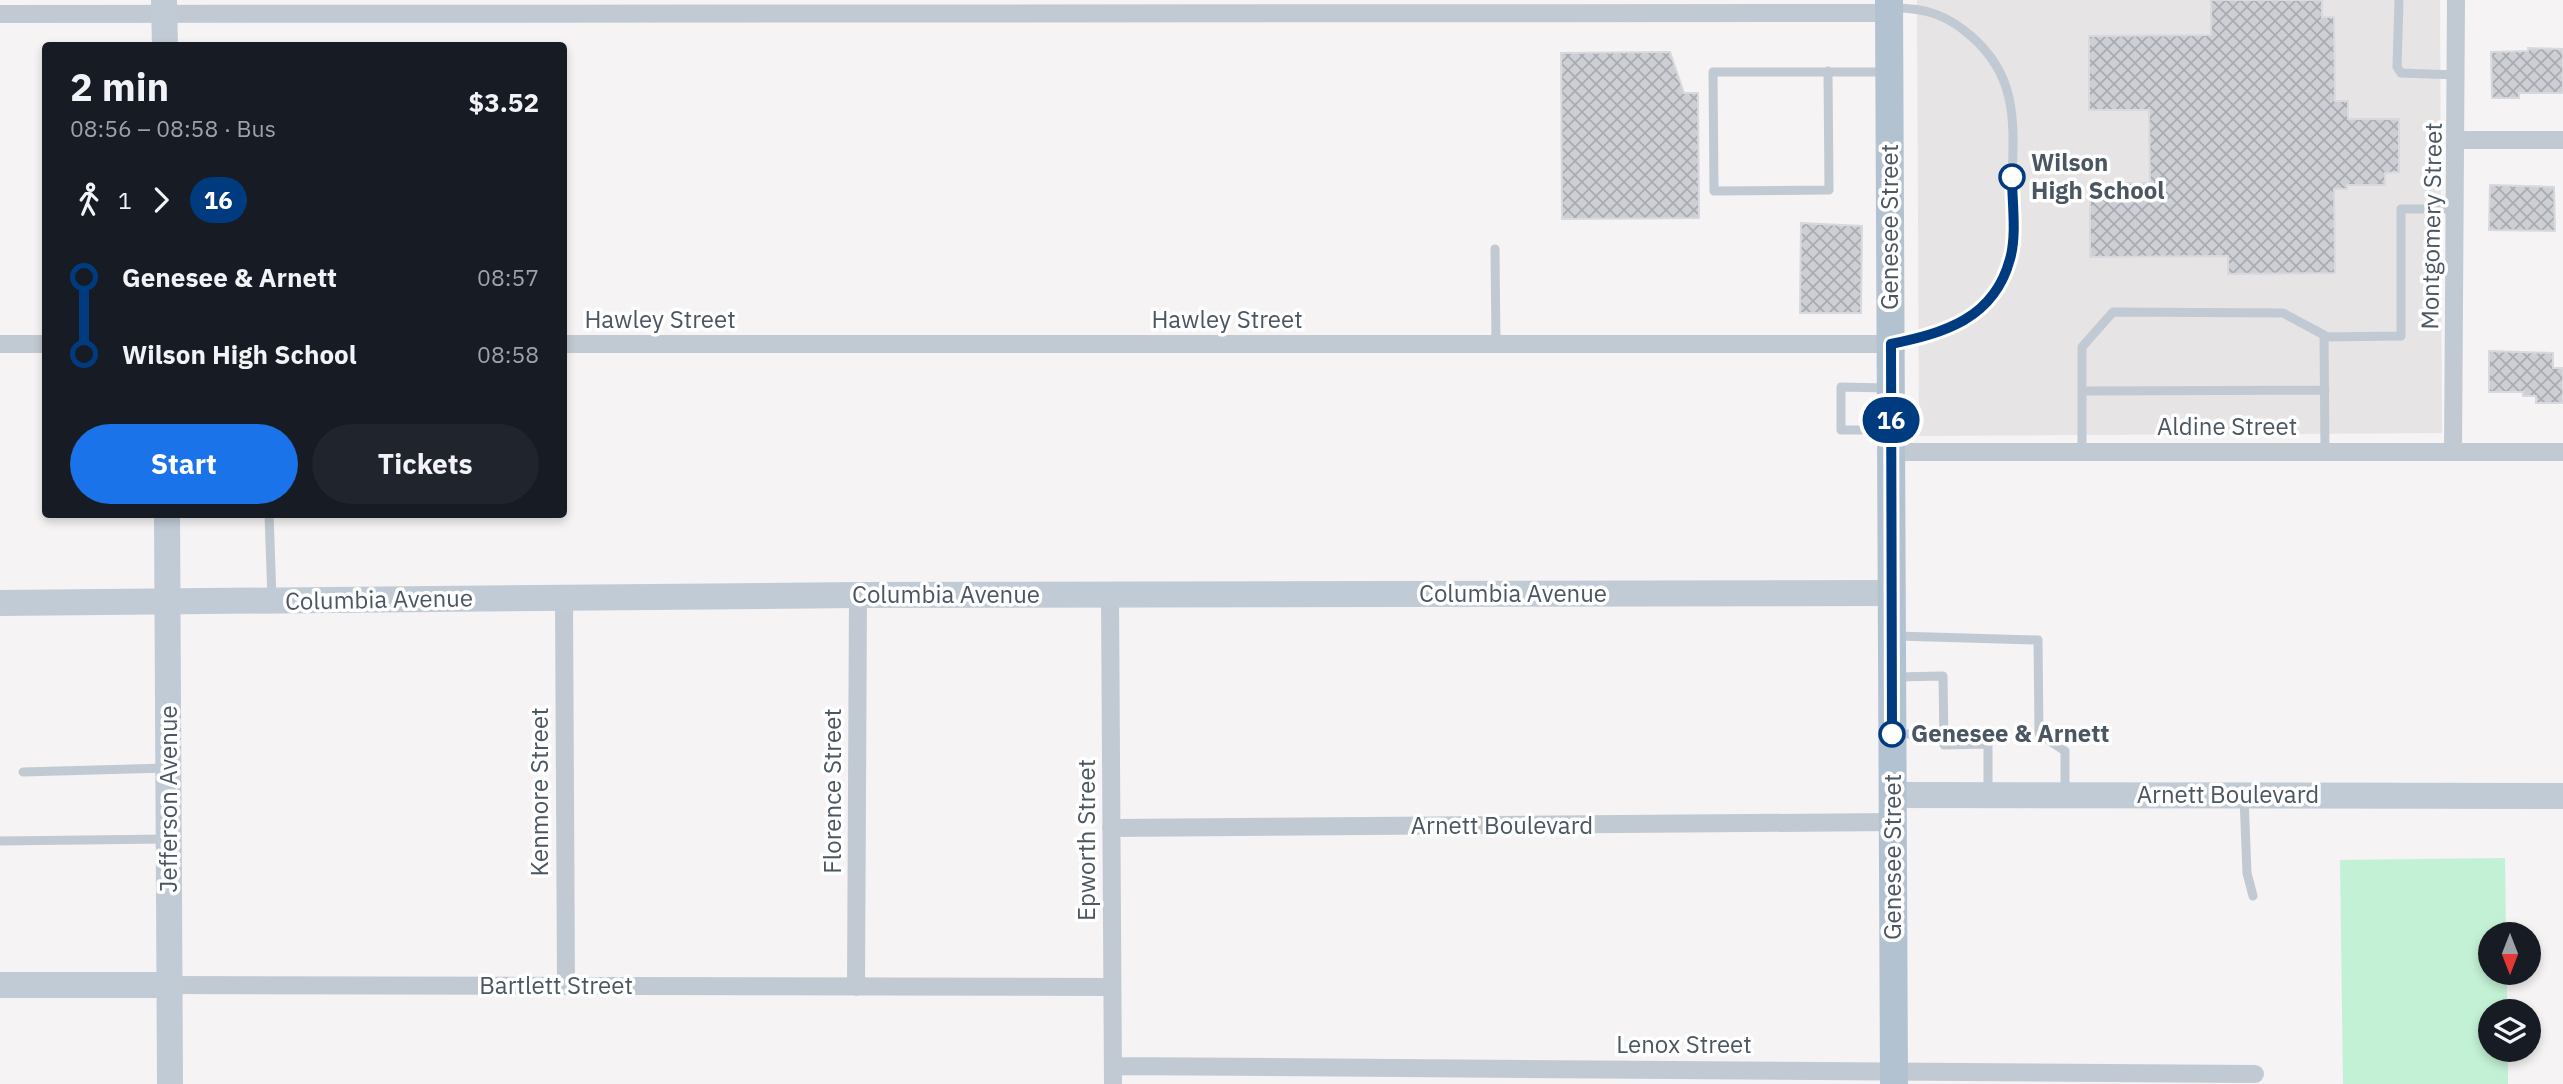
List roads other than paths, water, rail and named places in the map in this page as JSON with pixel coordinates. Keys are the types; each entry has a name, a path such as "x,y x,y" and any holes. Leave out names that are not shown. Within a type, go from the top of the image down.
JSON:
{"main road":[{"name":"Genesee Street","path":"1889,7 1894,1077"}],"street":[{"name":"Montgomery Street","path":"2453,452 2458,140 2456,0"},
{"path":"0,14 164,7 1889,7"},
{"path":"164,7 165,42"},
{"path":"2458,140 2563,140"},
{"path":"0,344 42,344"},
{"name":"Hawley Street","path":"567,344 1891,344"},
{"name":"Aldine Street","path":"1891,441 2082,452 2563,452"},
{"name":"Jefferson Avenue","path":"167,518 170,1084"},
{"name":"Columbia Avenue","path":"0,603 858,595 1892,593"},
{"name":"Florence Street","path":"856,987 858,595"},
{"name":"Epworth Street","path":"1110,595 1113,1075"},
{"name":"Kenmore Street","path":"564,598 566,986"},
{"name":"Arnett Boulevard","path":"1111,828 1893,809 1988,795 2563,796"},
{"name":"Bartlett Street","path":"0,985 1112,987"},
{"name":"Lenox Street","path":"1113,1075 1894,1077 2255,1074"}],"lane":[{"path":"2399,0 2397,68 2401,73 2457,75"},
{"path":"1889,7 1922,8 1952,19 1981,44 2003,72 2011,101 2013,148 2011,257 2001,280 1984,307 1952,329 1891,344"},
{"path":"1828,71 1829,190 1714,191 1713,72 1828,71 1889,72"},
{"path":"2082,452 2082,347 2113,312 2283,313 2324,337 2401,336 2401,209 2457,209"},
{"path":"1495,249 1496,344"},
{"path":"2324,337 2325,452"},
{"path":"1891,388 1841,387 1841,430 1891,441"},
{"path":"2082,391 2325,390"},
{"path":"269,518 272,601"},
{"path":"1892,636 2038,640 2039,734 2065,751 2065,795"},
{"path":"1892,677 1943,676 1944,745 1987,744 1988,795"},
{"path":"1892,734 1944,734"},
{"path":"23,772 169,768"},
{"path":"2244,795 2247,873 2253,896"},
{"path":"0,841 169,839"}],"place":[{"name":"Wilson High School","path":"2012,177"},
{"name":"Genesee & Arnett","path":"1892,734"}]}
